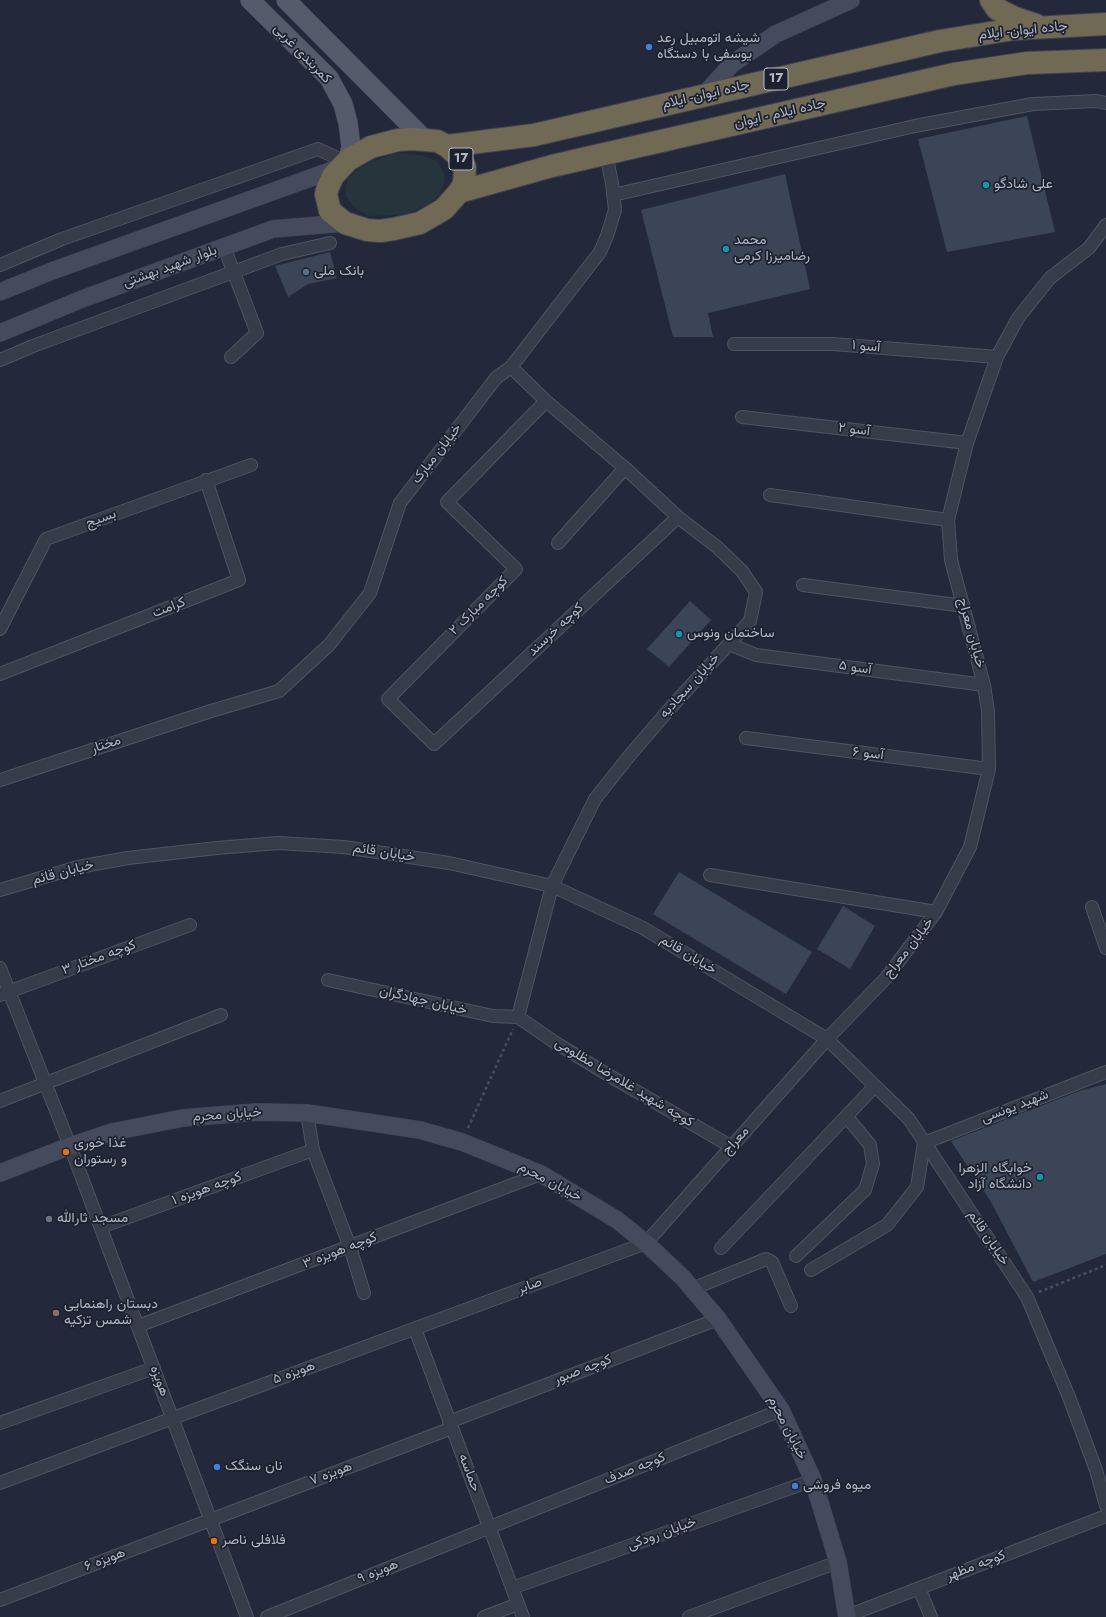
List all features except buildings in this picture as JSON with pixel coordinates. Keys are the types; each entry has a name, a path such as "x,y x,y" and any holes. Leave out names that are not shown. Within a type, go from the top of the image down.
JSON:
{"highway":[{"path":"991,0 997,9 1015,18 1045,28"},
{"name":"جاده ایوان- ایلام","path":"448,146 534,135 940,41 1014,30 1106,24"},
{"name":"جاده ایلام - ایوان","path":"459,192 552,166 954,74 1027,64 1106,60"},
{"name":"17","path":"398,140 437,141 448,146 462,159 465,167 464,184 451,202 438,213 420,223 394,230 367,230 345,223 330,211 326,194 333,176 345,163 371,147 398,140"}],"main road":[{"name":"کمربندی غربی","path":"250,0 329,78 343,104 348,122 351,147 345,163"},
{"name":"کمربندی غربی","path":"286,0 425,140"},
{"path":"284,34 295,38 301,35 305,31 306,19"}],"street":[{"path":"703,96 732,64 776,34 851,0"},
{"path":"613,195 922,124 1033,104 1096,101 1106,103"},
{"path":"0,265 62,239 318,148 345,163"},
{"name":"خیابان مبارک","path":"212,710 279,691 330,645 370,593 400,503 496,378 511,367 600,252 607,236 614,210 606,154"},
{"path":"0,292 52,271 345,163"},
{"name":"بلوار شهید بهشتی","path":"0,333 82,299 273,229 345,223"},
{"name":"خیابان معراج","path":"827,1039 886,978 936,912 970,847 989,769 988,711 984,685 951,560 948,520 967,443 996,357 1018,318 1050,278 1089,248 1106,225"},
{"path":"0,360 234,271 282,254 330,243"},
{"path":"224,247 257,333 231,356"},
{"name":"آسو ۱","path":"734,344 833,344 996,357"},
{"name":"خیابان سجادیه","path":"511,367 546,401 625,468 678,517 717,547 742,571 756,592 750,621 640,744 595,799 552,886 518,1017"},
{"name":"کوچه مبارک ۲","path":"434,744 388,699 516,570 447,502 546,401"},
{"name":"آسو ۲","path":"742,417 967,443"},
{"name":"بسیج","path":"0,629 46,539 251,465"},
{"path":"558,543 625,468"},
{"name":"کرامت","path":"0,674 239,580 206,480"},
{"path":"770,495 948,520"},
{"name":"کوچه خرسند","path":"434,744 678,517"},
{"path":"804,585 964,606"},
{"name":"آسو ۵","path":"729,644 756,655 984,685"},
{"name":"مختار","path":"0,780 212,710"},
{"name":"آسو ۶","path":"746,738 989,769"},
{"name":"خیابان قائم","path":"0,890 78,867 128,858 278,843 344,847 442,862 552,886 643,928 827,1039 909,1119 1027,1297 1069,1397 1096,1470 1106,1506"},
{"path":"710,875 936,912"},
{"path":"1092,907 1106,948"},
{"name":"کوچه مختار ۳","path":"5,993 190,925"},
{"name":"هویزه","path":"0,968 5,993 45,1083 70,1146 247,1617"},
{"name":"خیابان جهادگران","path":"328,980 493,1016 518,1017"},
{"path":"0,1101 221,1015"},
{"name":"کوچه شهید غلامرضا مظلومی","path":"518,1017 556,1043 610,1076 732,1147"},
{"name":"معراج","path":"646,1243 827,1039"},
{"name":"شهید یونسی","path":"924,1142 1106,1072"},
{"path":"721,1248 875,1086"},
{"name":"خیابان محرم","path":"0,1173 70,1146 112,1132 183,1118 257,1112 307,1113 420,1130 462,1142 541,1174 617,1220 646,1243 692,1289 718,1318 781,1410 813,1480 838,1562 847,1617"},
{"path":"307,1113 313,1150 350,1247 364,1293"},
{"path":"796,1256 865,1190 872,1164 870,1145 847,1117"},
{"path":"811,1270 887,1225 916,1187 924,1142"},
{"name":"کوچه هویزه ۱","path":"101,1227 313,1150"},
{"name":"کوچه هویزه ۳","path":"138,1326 541,1174"},
{"name":"صابر","path":"414,1329 646,1243"},
{"path":"692,1289 766,1259 772,1262 791,1306"},
{"name":"کوچه صبور","path":"451,1425 718,1318"},
{"name":"هویزه ۵","path":"0,1483 414,1329"},
{"name":"حماسه","path":"414,1329 523,1617"},
{"path":"0,1423 154,1368"},
{"name":"کوچه صدف","path":"489,1527 781,1410"},
{"name":"هویزه ۷","path":"210,1520 451,1425"},
{"name":"خیابان رودکی","path":"512,1588 813,1480"},
{"name":"کوچه مظهر","path":"847,1617 1106,1516"},
{"name":"هویزه ۶","path":"0,1600 210,1520"},
{"name":"هویزه ۹","path":"267,1617 489,1527"},
{"path":"689,1617 838,1562"},
{"path":"919,1588 931,1617"},
{"path":"484,1617 518,1604"}],"path":[{"path":"462,1142 518,1017"},
{"path":"1027,1297 1106,1265"}],"shaded area":[{"path":"400,153 425,156 437,161 444,173 445,181 440,194 429,204 408,213 398,215 370,216 356,209 346,197 348,179 361,167 369,163 391,154"}],"place":[{"name":"شیشه اتومبیل رعد یوسفی با دستگاه","path":"649,47"},
{"name":"علی شادگو","path":"986,185"},
{"name":"محمد رضامیرزا کرمی","path":"726,249"},
{"name":"بانک ملی","path":"306,272"},
{"name":"ساختمان ونوس","path":"679,634"},
{"name":"غذا خوری و رستوران","path":"66,1152"},
{"name":"خوابگاه الزهرا دانشگاه آزاد","path":"1040,1177"},
{"name":"مسجد ثارالله","path":"49,1219"},
{"name":"دبستان راهنمایی شمس تزکیه","path":"56,1313"},
{"name":"نان سنگک","path":"217,1467"},
{"name":"میوه فروشی","path":"795,1486"},
{"name":"فلافلی ناصر","path":"214,1541"}]}
